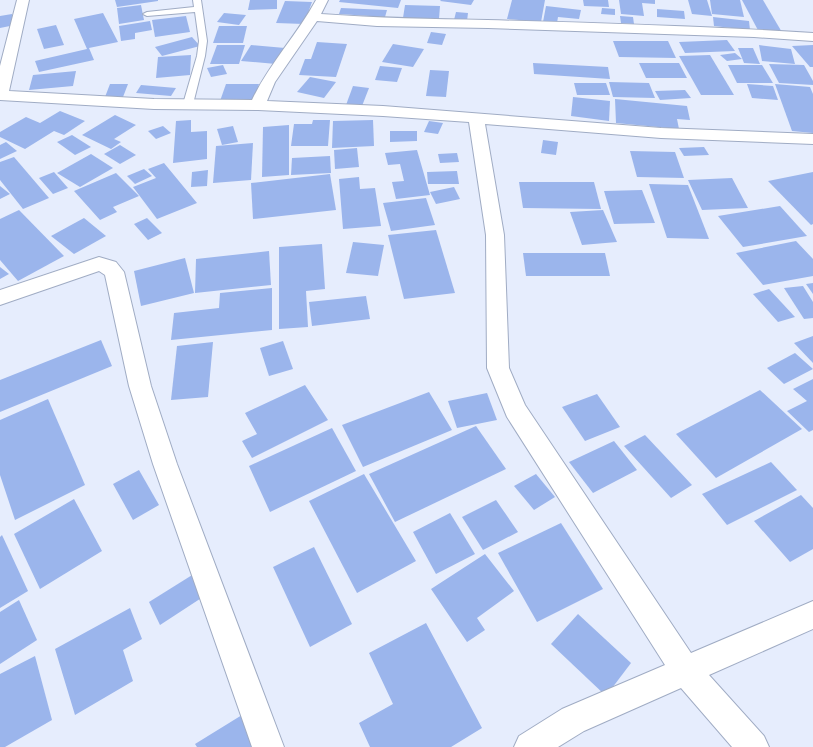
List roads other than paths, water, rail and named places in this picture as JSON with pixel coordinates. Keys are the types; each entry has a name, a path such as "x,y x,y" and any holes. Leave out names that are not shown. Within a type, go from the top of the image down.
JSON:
{"street":[{"path":"23,0 0,95 154,104 258,105 476,118 534,124 660,133 813,140"},
{"path":"258,105 268,82 313,17 322,0"},
{"path":"313,17 377,22 496,24 754,33 813,37"},
{"path":"476,118 495,235 498,368 515,410 685,670 753,747"},
{"path":"0,298 99,264 110,267 114,272 140,386 165,464 268,747"},
{"path":"530,747 573,720 813,615"}],"lane":[{"path":"188,104 201,56 203,41 197,0"},
{"path":"147,14 198,9"}]}
